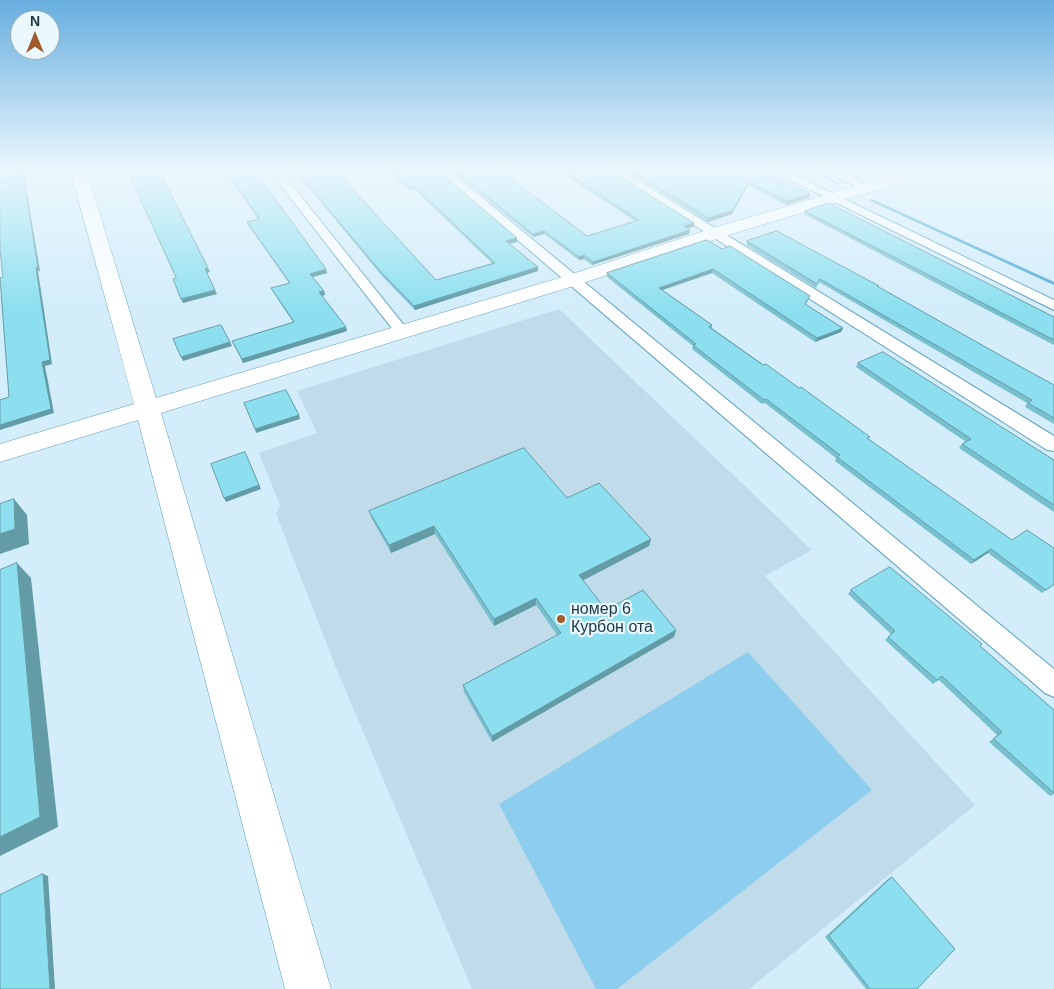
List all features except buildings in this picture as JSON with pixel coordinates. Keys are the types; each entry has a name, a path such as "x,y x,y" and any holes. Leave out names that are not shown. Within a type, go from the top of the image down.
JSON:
{"street":[{"path":"91,215 177,511 308,989"},
{"path":"310,215 402,332"},
{"path":"495,215 1054,686"},
{"path":"687,215 1054,445"},
{"path":"0,453 573,280 775,215"},
{"path":"867,215 1054,306"}],"shaded area":[{"name":"номер 6 Курбон ота","path":"559,309 812,550 765,576 975,805 749,989 472,989 334,663 276,514 280,505 259,453 317,433 297,391"},
{"path":"748,652 872,790 617,989 596,989 499,804"}],"waterway":[{"path":"904,215 1054,284"}],"place":[{"name":"номер 6 Курбон ота","path":"561,619"}]}
